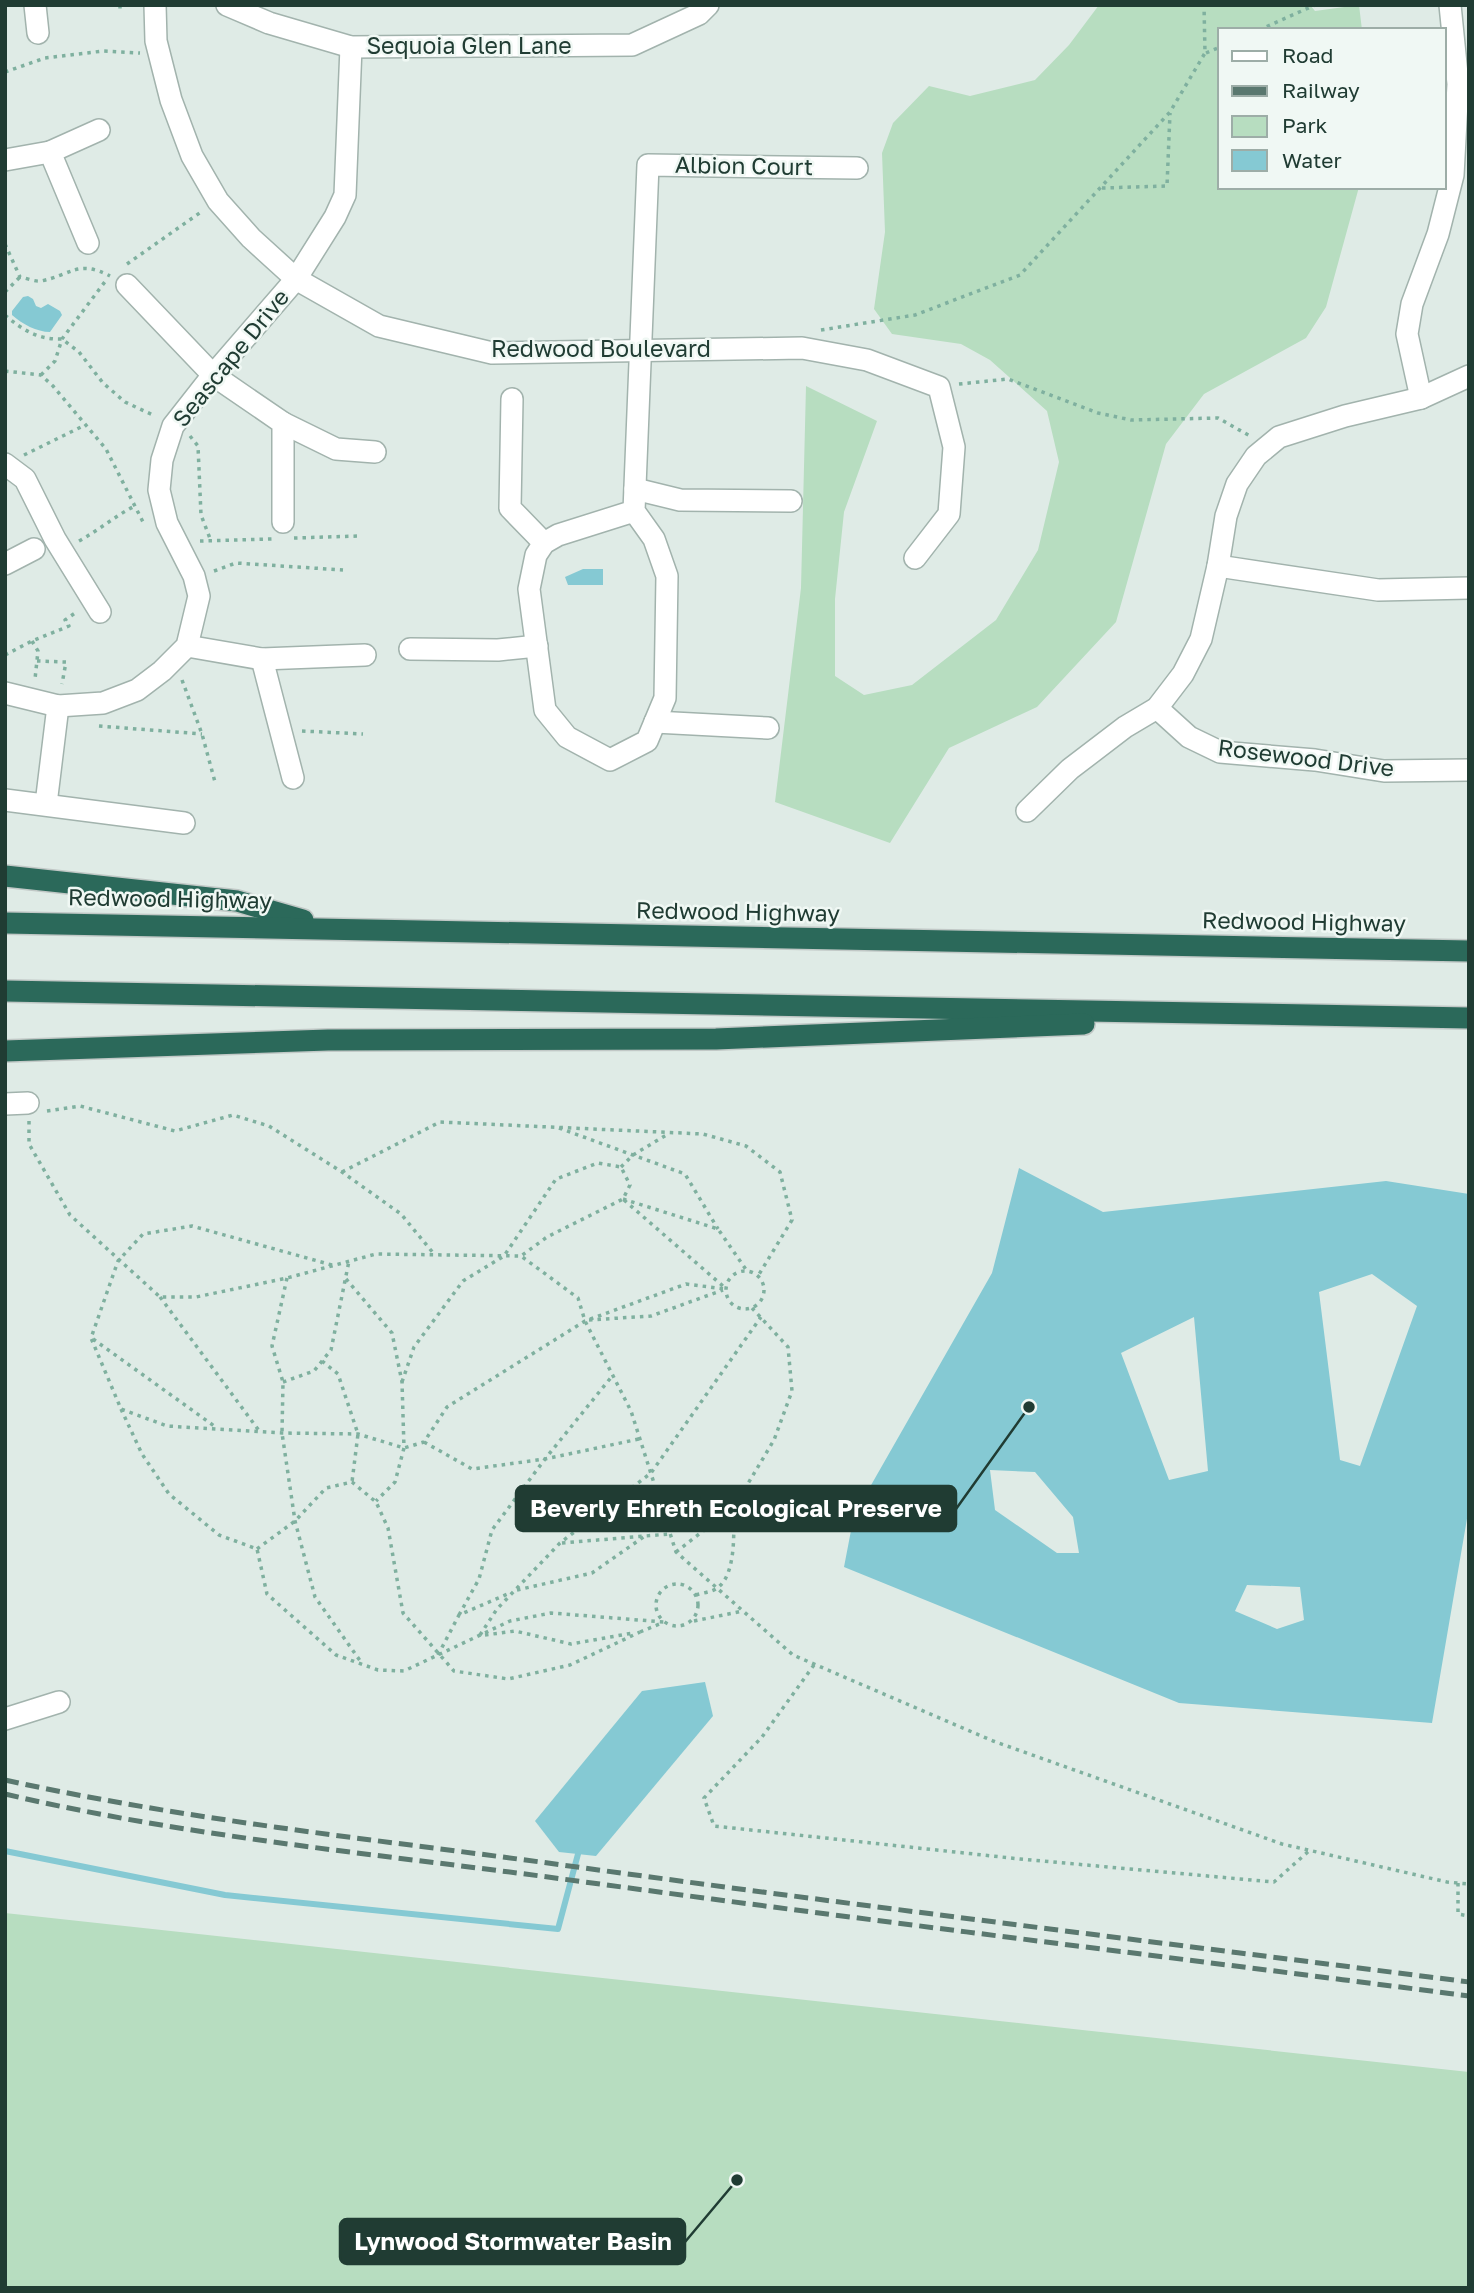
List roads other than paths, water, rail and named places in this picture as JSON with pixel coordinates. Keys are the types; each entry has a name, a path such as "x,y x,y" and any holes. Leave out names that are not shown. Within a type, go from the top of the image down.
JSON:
{"highway":[{"path":"5,876 237,901 328,928"},
{"name":"Redwood Highway","path":"5,923 1469,951"},
{"path":"5,991 1469,1018"},
{"path":"5,1051 328,1040 716,1038 1307,1015"}],"street":[{"path":"35,5 38,33"},
{"name":"Redwood Boulevard","path":"155,5 156,41 170,100 192,156 218,201 251,238 296,278 379,326 492,353 802,348 867,360 939,387 954,447 949,514 915,558"},
{"name":"Sequoia Glen Lane","path":"227,5 269,23 351,47 632,45 699,14 708,5"},
{"path":"1421,398 1408,334 1412,304 1438,234 1453,175 1463,85 1450,5"},
{"name":"Seascape Drive","path":"187,646 198,596 194,576 167,523 159,490 162,460 173,426 213,374 296,278 335,217 345,195 351,47"},
{"path":"5,160 50,152 99,130"},
{"path":"50,152 88,243"},
{"name":"Albion Court","path":"642,350 648,165 857,168"},
{"path":"118,281 213,374 283,423 336,449 375,452"},
{"path":"634,511 558,535 544,543 536,555 529,589 545,710 567,737 610,760 647,741 665,698 667,576 654,539 634,511 642,350"},
{"path":"1027,811 1070,769 1125,727 1157,708 1183,674 1201,639 1218,566 1226,516 1237,484 1256,456 1279,437 1421,398 1469,376"},
{"path":"512,399 510,508 544,543"},
{"path":"283,423 283,522"},
{"path":"11,461 25,480 62,550 100,612"},
{"path":"635,489 680,500 791,501"},
{"path":"5,564 34,549"},
{"path":"1218,566 1378,590 1469,588"},
{"path":"5,693 58,706 103,703 136,690 162,671 187,646 262,659 365,655"},
{"path":"410,649 498,650 537,646"},
{"path":"262,659 293,778"},
{"path":"46,804 58,706"},
{"name":"Rosewood Drive","path":"1157,708 1189,737 1220,752 1315,760 1384,771 1469,770"},
{"path":"655,722 768,728"},
{"path":"5,800 184,823"},
{"path":"5,1104 29,1103"},
{"path":"5,1718 59,1702"}],"water":[{"path":"28,296 36,306 41,308 48,304 60,311 62,315 50,332 30,327 12,315 23,297"},
{"path":"583,569 603,569 603,585 568,585 565,577"},
{"path":"1019,1168 1103,1212 1386,1181 1469,1194 1469,1507 1432,1723 1179,1703 844,1567 854,1515 992,1273","holes":["1372,1274 1417,1306 1360,1466 1340,1460 1319,1292","1194,1317 1208,1471 1169,1480 1121,1353","990,1470 1035,1472 1073,1517 1079,1553 1057,1553 995,1510","1247,1585 1300,1587 1304,1620 1277,1629 1235,1611"]},
{"path":"705,1682 713,1716 596,1856 559,1852 535,1821 642,1691"}],"waterway":[{"path":"5,1851 225,1895 558,1929 578,1854"}],"railway":[{"path":"5,1780 279,1828 1469,1982"},
{"path":"5,1794 139,1821 275,1842 1469,1996"}],"place":[{"name":"Beverly Ehreth Ecological Preserve","path":"1029,1407"},
{"name":"Lynwood Stormwater Basin","path":"737,2180"}]}
